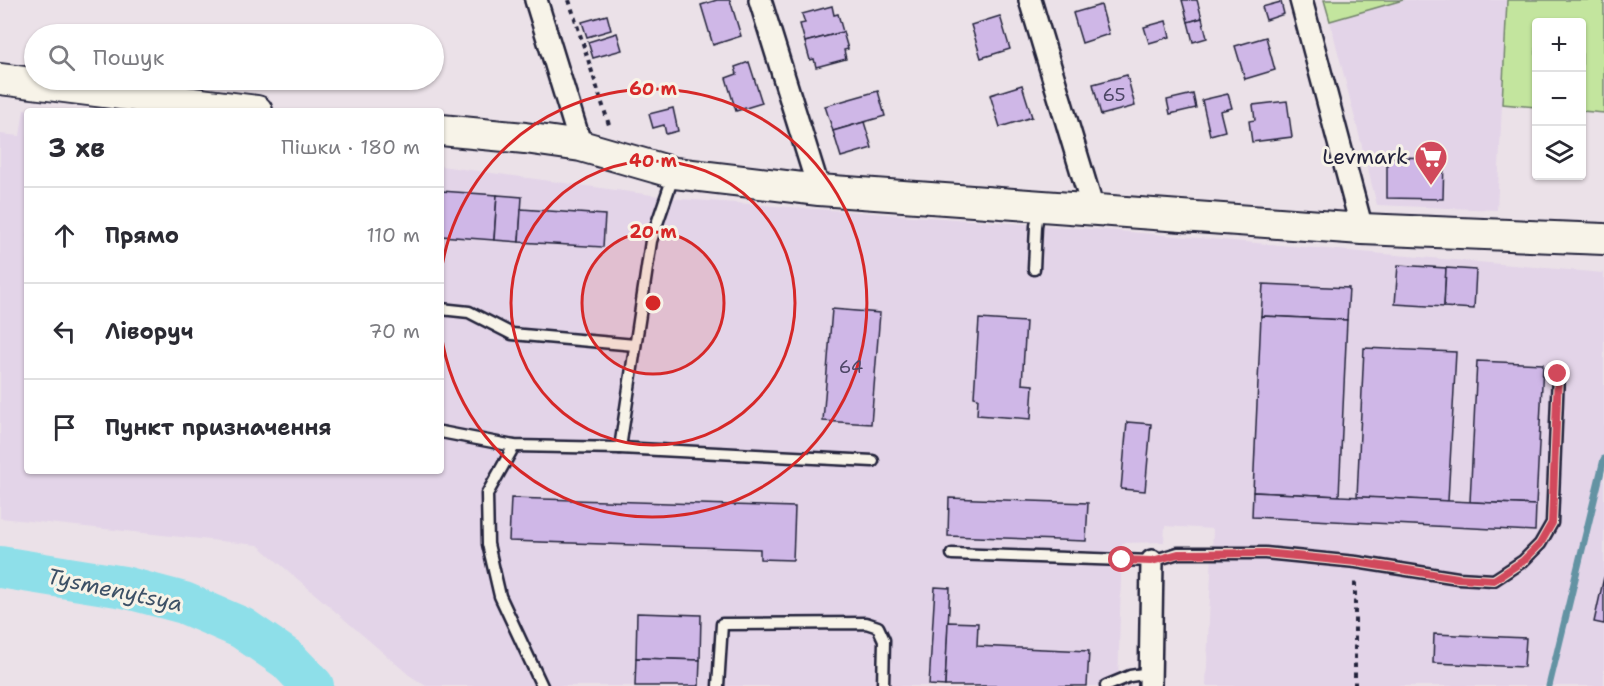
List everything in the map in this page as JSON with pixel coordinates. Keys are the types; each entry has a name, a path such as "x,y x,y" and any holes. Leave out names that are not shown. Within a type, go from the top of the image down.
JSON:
{"street":[{"path":"536,0 581,146"},
{"path":"760,0 819,190"},
{"path":"1030,0 1093,209"},
{"path":"1301,0 1362,230"},
{"path":"0,79 24,82"},
{"path":"88,90 233,108"},
{"path":"444,130 581,146 675,173 819,190 1362,230 1604,239"},
{"path":"1150,680 1152,561"}],"lane":[{"path":"620,448 651,240 675,173"},
{"path":"1034,269 1039,205"},
{"path":"444,309 469,312 512,334 635,345"},
{"path":"952,554 1152,561 1178,554 1265,553 1356,562 1458,578 1494,580 1523,561 1540,544 1552,523 1558,374"},
{"path":"444,433 514,446 620,448 873,461"},
{"path":"514,446 487,494 488,544 500,596 542,686"},
{"path":"718,686 722,624 866,623 878,627 884,640 884,686"},
{"path":"1106,686 1130,676 1150,680"}],"path":[{"path":"569,0 619,157"},
{"path":"1355,686 1356,562"}],"shaded area":[{"path":"1403,0 1507,0 1497,210 1377,205 1330,21"},
{"path":"24,109 24,474 444,474 444,166 681,199 1107,230 1604,273 1604,686 1206,686 1213,529 1165,526 1164,542 1122,543 1118,686 426,686 409,675 258,545 0,518 0,134 20,136"}],"green space":[{"path":"1324,0 1403,0 1330,21"},
{"path":"1507,0 1604,0 1604,113 1586,111 1586,18 1532,18 1532,107 1502,104"}],"building":[{"path":"717,0 730,0 741,36 713,45 701,5"},
{"path":"1182,0 1197,0 1202,18 1188,22"},
{"path":"1281,2 1284,14 1266,20 1262,7"},
{"path":"1101,5 1109,34 1082,43 1073,13"},
{"path":"832,6 834,15 838,14 843,32 805,42 800,24 805,23 802,14"},
{"path":"607,15 611,30 587,37 582,22"},
{"path":"1000,16 1010,49 981,58 971,25"},
{"path":"1202,18 1207,38 1193,42 1188,22"},
{"path":"1166,21 1170,37 1149,43 1144,27"},
{"path":"843,32 848,49 844,50 846,59 816,67 814,59 810,60 805,42"},
{"path":"617,33 622,50 593,58 588,42"},
{"path":"1266,37 1275,70 1245,79 1235,46"},
{"path":"749,62 762,103 736,111 726,78 737,74 735,67"},
{"path":"1127,75 1135,106 1101,115 1093,84"},
{"path":"1022,85 1032,117 1000,127 990,95"},
{"path":"878,91 885,116 833,131 825,106"},
{"path":"1193,94 1196,108 1170,114 1167,100"},
{"path":"1228,94 1232,108 1220,111 1225,131 1210,135 1202,100"},
{"path":"1287,101 1292,137 1252,142 1249,121 1255,120 1253,105"},
{"path":"673,108 678,131 666,134 664,125 653,128 649,114"},
{"path":"864,122 872,148 841,157 833,131"},
{"path":"1387,157 1444,158 1443,199 1387,198"},
{"path":"444,191 497,195 494,240 444,236"},
{"path":"497,195 522,197 519,242 494,240"},
{"path":"521,209 605,215 603,247 519,242"},
{"path":"1398,265 1446,268 1444,307 1395,304"},
{"path":"1446,268 1476,270 1474,309 1444,307"},
{"path":"1263,284 1349,288 1347,320 1261,316"},
{"path":"832,309 880,313 871,424 823,421"},
{"path":"1261,316 1347,320 1339,496 1253,492"},
{"path":"979,319 1026,322 1022,384 1033,385 1031,419 977,415 978,398 974,397"},
{"path":"1364,348 1456,352 1448,501 1357,497"},
{"path":"1477,361 1543,364 1536,505 1470,502"},
{"path":"1127,422 1151,424 1145,491 1121,489"},
{"path":"1253,492 1536,505 1535,531 1252,517"},
{"path":"511,498 795,507 793,560 760,559 760,549 509,541"},
{"path":"949,498 1088,503 1086,541 948,536"},
{"path":"1604,577 1604,624 1594,622"},
{"path":"935,587 950,588 945,686 929,685"},
{"path":"637,613 701,615 700,660 636,658"},
{"path":"948,622 978,623 977,646 1089,651 1087,686 945,686"},
{"path":"1434,634 1526,638 1524,667 1433,663"},
{"path":"636,658 700,660 699,686 635,686"}],"waterway":[{"path":"1549,686 1604,459"},
{"name":"Tysmenytsya","path":"0,567 124,587 184,603 242,628 287,659 313,686"}],"place":[{"name":"Levmark","path":"1431,186"}],"route":[{"path":"1122,560 1152,561 1178,554 1265,553 1356,562 1458,578 1494,580 1523,561 1540,544 1552,523 1558,374"}]}
